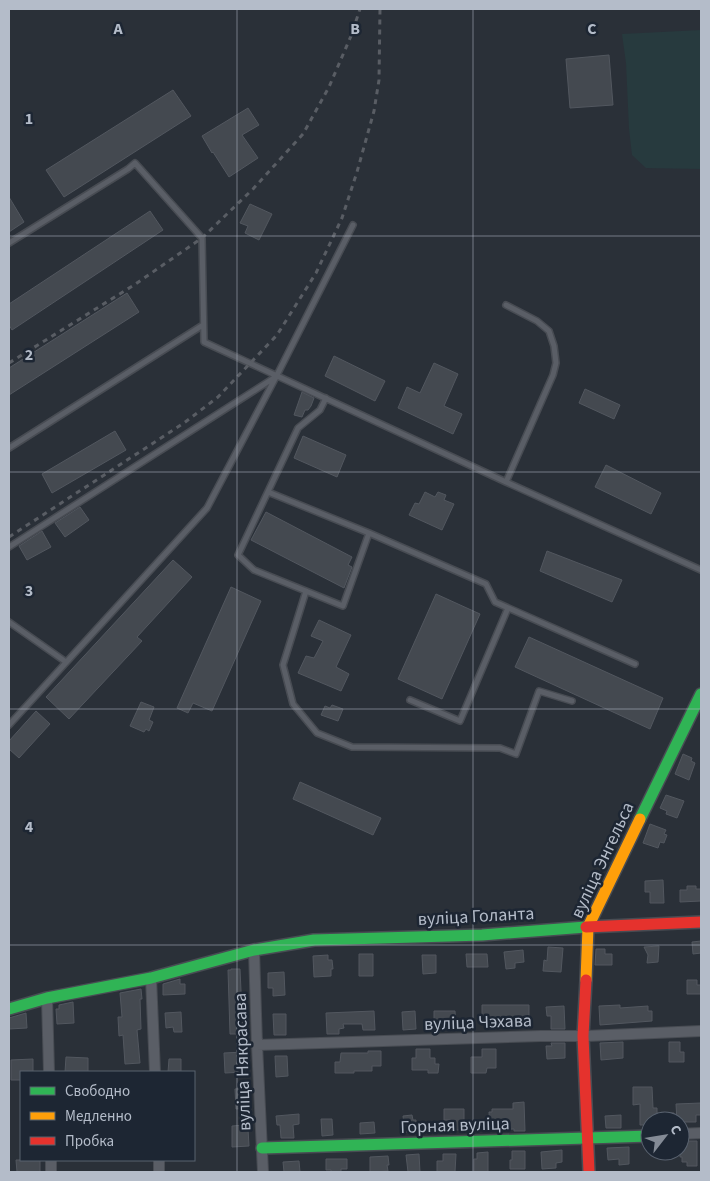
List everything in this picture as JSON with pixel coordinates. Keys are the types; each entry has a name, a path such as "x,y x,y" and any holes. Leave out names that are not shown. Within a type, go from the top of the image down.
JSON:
{"street":[{"name":"вуліца Энгельса","path":"589,1172 583,1036 588,927 701,694"},
{"name":"вуліца Голанта","path":"9,1009 47,998 151,978 254,950 314,940 482,935 588,927 701,922"},
{"name":"вуліца Някрасава","path":"254,950 256,1045 263,1172"},
{"path":"151,978 155,1071"},
{"path":"47,998 49,1071"},
{"name":"вуліца Чэхава","path":"256,1045 701,1031"},
{"name":"Горная вуліца","path":"262,1148 640,1136"}],"lane":[{"path":"9,243 135,163 202,238 204,342 701,570"},
{"path":"9,725 207,508 353,225"},
{"path":"506,306 537,321 549,331 554,346 556,363 553,376 506,482"},
{"path":"9,448 203,325"},
{"path":"9,548 277,375"},
{"path":"326,398 320,410 298,428 238,555 254,570 342,606 369,533"},
{"path":"268,492 486,584 495,602 635,664"},
{"path":"306,592 284,665 293,704 317,733 352,747 500,748 516,754 538,691 572,701"},
{"path":"410,700 460,721 508,608"},
{"path":"9,622 66,662"}],"green space":[{"path":"701,30 701,169 646,168 632,155 626,63 622,34"}],"building":[{"path":"609,55 613,105 570,108 566,59"},
{"path":"173,90 191,116 64,197 46,170"},
{"path":"248,108 259,125 242,135 258,158 229,177 202,136"},
{"path":"9,197 24,222 9,232"},
{"path":"250,204 272,214 259,240 245,233 248,226 240,223"},
{"path":"150,211 163,230 12,330 9,325 9,304"},
{"path":"127,293 139,312 9,395 9,368"},
{"path":"334,356 385,381 375,401 325,376"},
{"path":"434,363 458,374 444,406 462,414 453,434 398,408 407,387 420,393"},
{"path":"585,389 620,405 614,419 579,403"},
{"path":"302,392 314,398 311,406 308,410 305,410 302,417 294,415"},
{"path":"115,431 126,450 52,493 42,474"},
{"path":"303,436 346,455 337,477 294,458"},
{"path":"606,465 661,493 651,514 595,487"},
{"path":"425,492 435,497 438,492 446,495 444,500 454,504 442,530 409,515 415,503 419,504"},
{"path":"80,507 89,520 65,537 55,523"},
{"path":"266,512 352,557 348,565 352,567 344,588 251,540"},
{"path":"42,531 51,547 27,560 19,546"},
{"path":"547,551 622,580 612,602 540,571"},
{"path":"173,560 192,577 137,637 142,641 69,719 46,697"},
{"path":"231,587 261,601 212,711 193,703 188,713 177,708"},
{"path":"436,594 480,614 442,699 398,679"},
{"path":"319,620 351,635 336,667 349,674 341,691 298,673 306,656 314,658 323,641 311,636"},
{"path":"529,637 663,698 650,729 515,667"},
{"path":"141,702 154,707 149,720 153,722 149,731 146,729 144,732 130,726"},
{"path":"332,705 343,709 338,721 321,715 325,706 330,708"},
{"path":"36,711 50,724 19,758 9,749 9,741"},
{"path":"683,754 692,758 691,761 695,763 689,780 675,774"},
{"path":"300,782 381,818 373,835 293,799"},
{"path":"666,795 684,801 677,818 666,814 667,811 660,808"},
{"path":"650,824 666,830 664,834 667,835 664,843 660,842 658,848 643,843"},
{"path":"663,880 664,903 650,903 650,892 645,892 645,881"},
{"path":"687,886 696,886 696,889 701,889 701,901 680,902 680,890 687,890"},
{"path":"701,941 701,953 693,954 692,942"},
{"path":"659,946 658,962 647,963 648,955 644,947"},
{"path":"548,947 563,948 561,972 543,971 544,960 547,961"},
{"path":"596,949 605,949 605,954 612,954 612,965 595,965"},
{"path":"523,950 524,962 515,963 515,968 506,969 504,952"},
{"path":"359,954 373,954 373,976 359,976"},
{"path":"466,954 487,954 488,967 467,967"},
{"path":"328,955 328,960 332,960 333,969 331,969 331,976 314,977 313,956"},
{"path":"422,955 436,955 436,973 423,974"},
{"path":"240,969 243,1034 230,1034 228,970"},
{"path":"284,972 285,995 273,996 273,988 268,988 268,973"},
{"path":"180,979 180,984 185,984 185,994 163,995 163,984"},
{"path":"687,980 697,980 697,985 701,985 701,994 687,994"},
{"path":"141,989 141,1029 137,1030 140,1063 125,1064 123,1035 119,1036 118,1017 122,1017 120,993"},
{"path":"73,1002 74,1023 57,1024 56,1009 59,1009 59,1005"},
{"path":"482,1005 529,1005 529,1027 487,1026 487,1017 482,1016"},
{"path":"620,1005 620,1008 648,1006 648,1011 652,1011 652,1021 600,1025 599,1006"},
{"path":"564,1006 565,1029 551,1029 551,1016 547,1016 546,1007"},
{"path":"374,1011 375,1030 363,1030 362,1024 343,1024 344,1028 339,1029 339,1034 327,1034 326,1013"},
{"path":"415,1011 416,1029 403,1030 402,1012"},
{"path":"434,1011 455,1011 456,1028 444,1029 444,1025 434,1025"},
{"path":"181,1012 182,1032 174,1032 173,1027 166,1028 165,1013"},
{"path":"26,1013 27,1028 9,1029 9,1018"},
{"path":"273,1014 286,1014 286,1035 274,1035"},
{"path":"623,1042 623,1058 601,1060 600,1043"},
{"path":"669,1042 680,1042 680,1052 684,1052 684,1062 669,1062"},
{"path":"551,1043 565,1043 565,1058 547,1059 546,1046 552,1046"},
{"path":"416,1049 430,1049 430,1058 435,1058 435,1064 439,1064 438,1073 428,1073 428,1070 412,1070 412,1058 416,1058"},
{"path":"482,1049 496,1049 496,1068 487,1068 486,1073 471,1073 471,1057 482,1057"},
{"path":"368,1051 381,1051 381,1066 372,1066 372,1071 335,1073 335,1062 340,1062 341,1053 368,1053"},
{"path":"244,1052 245,1072 225,1073 224,1053"},
{"path":"275,1056 287,1056 288,1076 276,1077"},
{"path":"66,1057 88,1058 88,1071 65,1071"},
{"path":"33,1059 33,1071 20,1071 20,1080 11,1080 11,1060"},
{"path":"169,1059 181,1059 181,1071 168,1071"},
{"path":"633,1087 652,1087 653,1108 657,1108 657,1111 640,1111 640,1104 633,1105"},
{"path":"246,1088 247,1108 236,1109 235,1089"},
{"path":"524,1102 525,1131 514,1131 514,1129 490,1130 489,1112 492,1112 492,1109 513,1109 513,1103"},
{"path":"701,1103 701,1115 696,1115 696,1122 690,1122 690,1111 676,1111 676,1104"},
{"path":"444,1109 464,1109 464,1130 451,1130 451,1120 444,1120"},
{"path":"299,1114 299,1124 293,1125 294,1138 281,1138 280,1125 277,1125 276,1116"},
{"path":"412,1115 413,1120 416,1120 416,1132 405,1132 403,1116"},
{"path":"621,1115 621,1128 606,1128 605,1116"},
{"path":"321,1119 332,1119 333,1135 322,1136"},
{"path":"374,1122 375,1133 360,1134 360,1123"},
{"path":"244,1125 244,1129 248,1129 249,1146 232,1147 232,1126"},
{"path":"690,1141 697,1141 697,1166 687,1166 687,1162 682,1162 690,1161"},
{"path":"629,1147 629,1164 619,1165 619,1159 608,1160 607,1148"},
{"path":"562,1150 562,1162 556,1163 556,1168 542,1169 541,1152"},
{"path":"512,1151 525,1151 525,1169 510,1169"},
{"path":"488,1152 488,1172 474,1172 474,1159 477,1159 477,1153"},
{"path":"419,1154 420,1172 408,1172 406,1155"},
{"path":"443,1154 456,1154 455,1172 437,1172 437,1161 443,1161"},
{"path":"388,1156 388,1171 370,1172 370,1157"},
{"path":"326,1159 347,1159 347,1169 341,1169 341,1172 326,1170"},
{"path":"16,1160 40,1161 40,1172 17,1172"},
{"path":"299,1161 300,1172 284,1172 283,1162"}],"railway":[{"path":"9,363 134,285 202,238 253,189 303,134 329,87 351,36 360,9"},
{"path":"9,537 184,423 218,397 277,335 316,273 342,218 357,172 374,111 379,80 380,9"}],"traffic: fast":[{"path":"640,819 701,694"},
{"path":"9,1009 47,998 151,978 254,950 314,940 482,935 586,927"},
{"path":"262,1148 640,1136"}],"traffic: slow":[{"path":"586,980 588,927 640,819"}],"traffic: jam":[{"path":"586,927 701,922"},
{"path":"586,980 583,1036 589,1172"}]}
